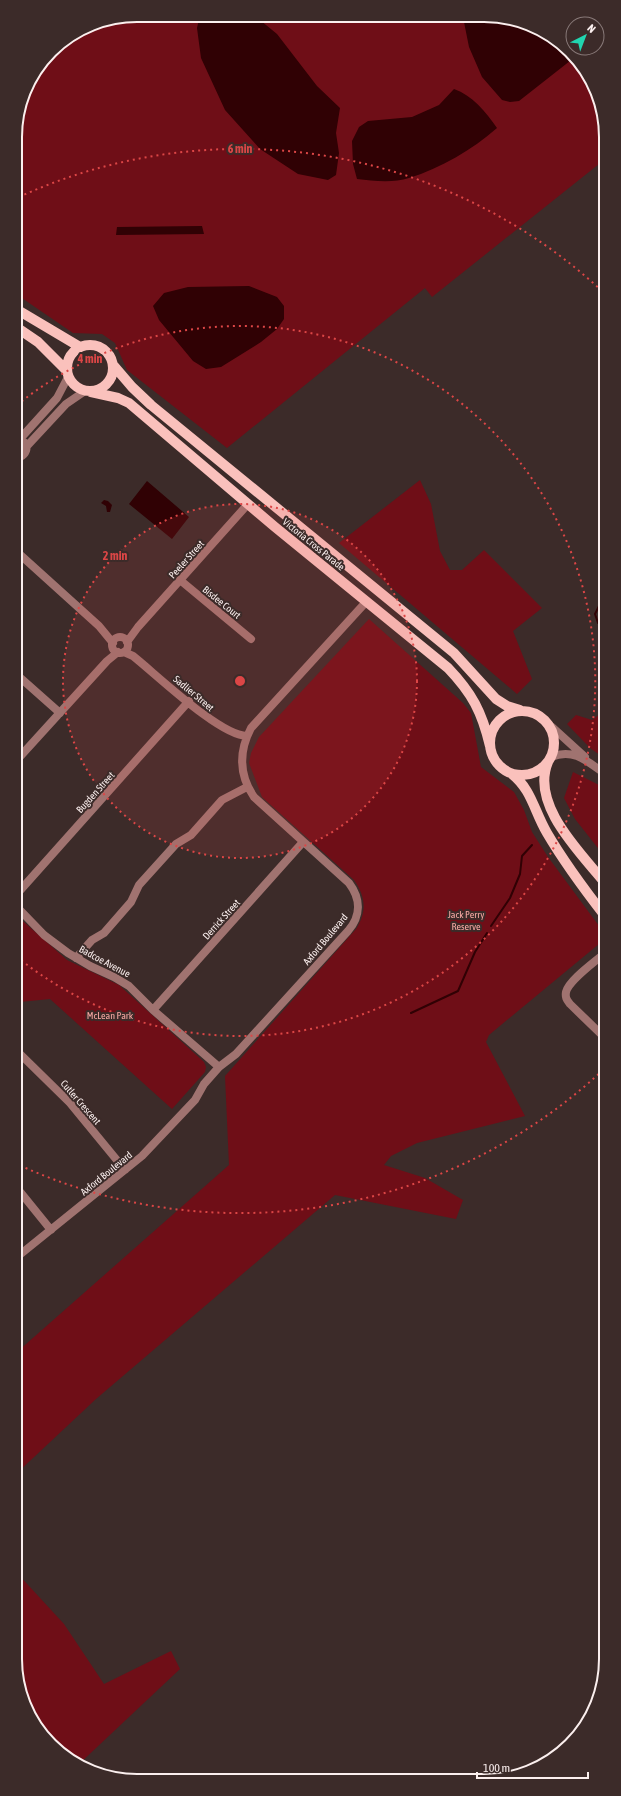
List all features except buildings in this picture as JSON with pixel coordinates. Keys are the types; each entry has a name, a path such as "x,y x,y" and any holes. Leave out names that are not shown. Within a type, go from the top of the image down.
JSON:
{"main road":[{"path":"22,313 80,347"},
{"path":"22,331 38,342 68,374 75,386 88,391 105,387 113,374 114,366 108,353 102,348 89,345 75,350 68,360 68,374"},
{"name":"Victoria Cross Parade","path":"114,366 132,387 151,405 454,653 496,699 511,708 520,710"},
{"name":"Victoria Cross Parade","path":"88,391 118,398 129,403 275,527 448,668 464,685 480,711 490,746"},
{"path":"275,527 285,514"},
{"path":"366,602 376,589"},
{"path":"599,876 562,830 551,811 545,783 546,770 551,758 555,740 552,726 540,715 529,711 520,710 507,714 498,722 492,733 490,746 492,754 497,763 512,774 526,788 547,834 579,882 599,908"},
{"path":"512,774 530,774 541,768 551,758"}],"street":[{"path":"22,434 57,398 68,374"},
{"path":"22,455 24,454 27,446 66,404 88,391"},
{"path":"22,442 27,446"},
{"name":"Peeler Street","path":"22,755 248,504"},
{"name":"Sadlier Street","path":"22,556 120,645 218,725 236,734 248,736"},
{"name":"Bisdee Court","path":"180,580 251,639"},
{"name":"Axford Boulevard","path":"22,1253 142,1156 195,1100 204,1084 220,1067 236,1054 348,931 356,920 358,903 354,890 349,883 254,797 247,787 243,776 242,765 243,747 248,736 260,718 366,602"},
{"path":"22,679 60,713"},
{"name":"Bugden Street","path":"22,888 189,701"},
{"path":"552,726 599,770"},
{"path":"551,758 568,753 590,763"},
{"path":"76,958 92,940 104,933 131,902 139,885 176,844 191,835 222,800 247,787"},
{"name":"Derrick Street","path":"153,1010 303,842"},
{"name":"Badcoe Avenue","path":"22,912 44,935 76,958 129,986 153,1010 220,1067"},
{"path":"599,958 571,984 566,991 566,998 570,1004 599,1032"},
{"name":"Cutler Crescent","path":"22,1057 70,1103 125,1170"},
{"path":"22,1194 51,1230"}],"green space":[{"path":"137,22 491,22 513,26 541,37 565,56 580,73 587,86 597,115 599,130 599,164 432,297 425,288 227,448 127,370 115,343 102,334 73,333 22,298 22,130 26,108 34,86 46,67 73,41 86,34 115,24"},
{"path":"420,480 431,504 440,551 450,570 462,570 484,550 542,608 513,631 532,679 517,694 339,543"},
{"name":"Jack Perry Reserve","path":"369,619 463,703 471,713 481,767 514,792 524,810 532,832 548,857 599,926 599,944 489,1035 486,1042 525,1116 417,1143 391,1156 384,1165 425,1178 463,1200 456,1219 335,1195 96,1399 22,1468 22,1348 229,1165 225,1076 356,929 362,917 364,904 363,898 354,880 262,797 249,763 251,753 259,737"},
{"path":"576,715 592,720 599,715 599,754 590,748 567,724"},
{"path":"573,772 599,785 599,849 575,819 564,798"},
{"name":"McLean Park","path":"22,920 67,960 119,985 204,1062 206,1067 205,1072 172,1109 50,999 22,1002"},
{"path":"22,1578 64,1624 104,1684 171,1651 180,1669 83,1760 80,1759 67,1750 46,1729 37,1716 28,1696 22,1666"}],"shaded area":[{"path":"198,22 262,22 277,34 317,86 340,108 336,133 339,153 336,175 328,180 298,174 260,149 225,110 201,58 197,28"},
{"path":"464,22 491,22 506,24 528,31 541,37 554,46 570,61 519,101 510,102 502,100 482,77 469,47"},
{"path":"454,89 467,95 473,100 497,128 456,158 421,174 397,181 357,179 353,164 352,141 359,127 368,121 412,117 439,105"},
{"path":"202,226 204,234 116,235 117,227"},
{"path":"249,286 277,297 284,306 284,319 277,329 261,342 221,367 206,369 193,361 159,320 153,306 164,293 188,287"},
{"path":"147,481 189,517 172,539 129,504"},
{"path":"104,500 108,501 112,505 110,512 107,512 106,506 101,503"}],"waterway":[{"path":"598,623 595,614 599,606"},
{"path":"491,926 510,898 520,874 522,856 532,845"},
{"path":"411,1013 458,991 475,952 487,933"}]}
